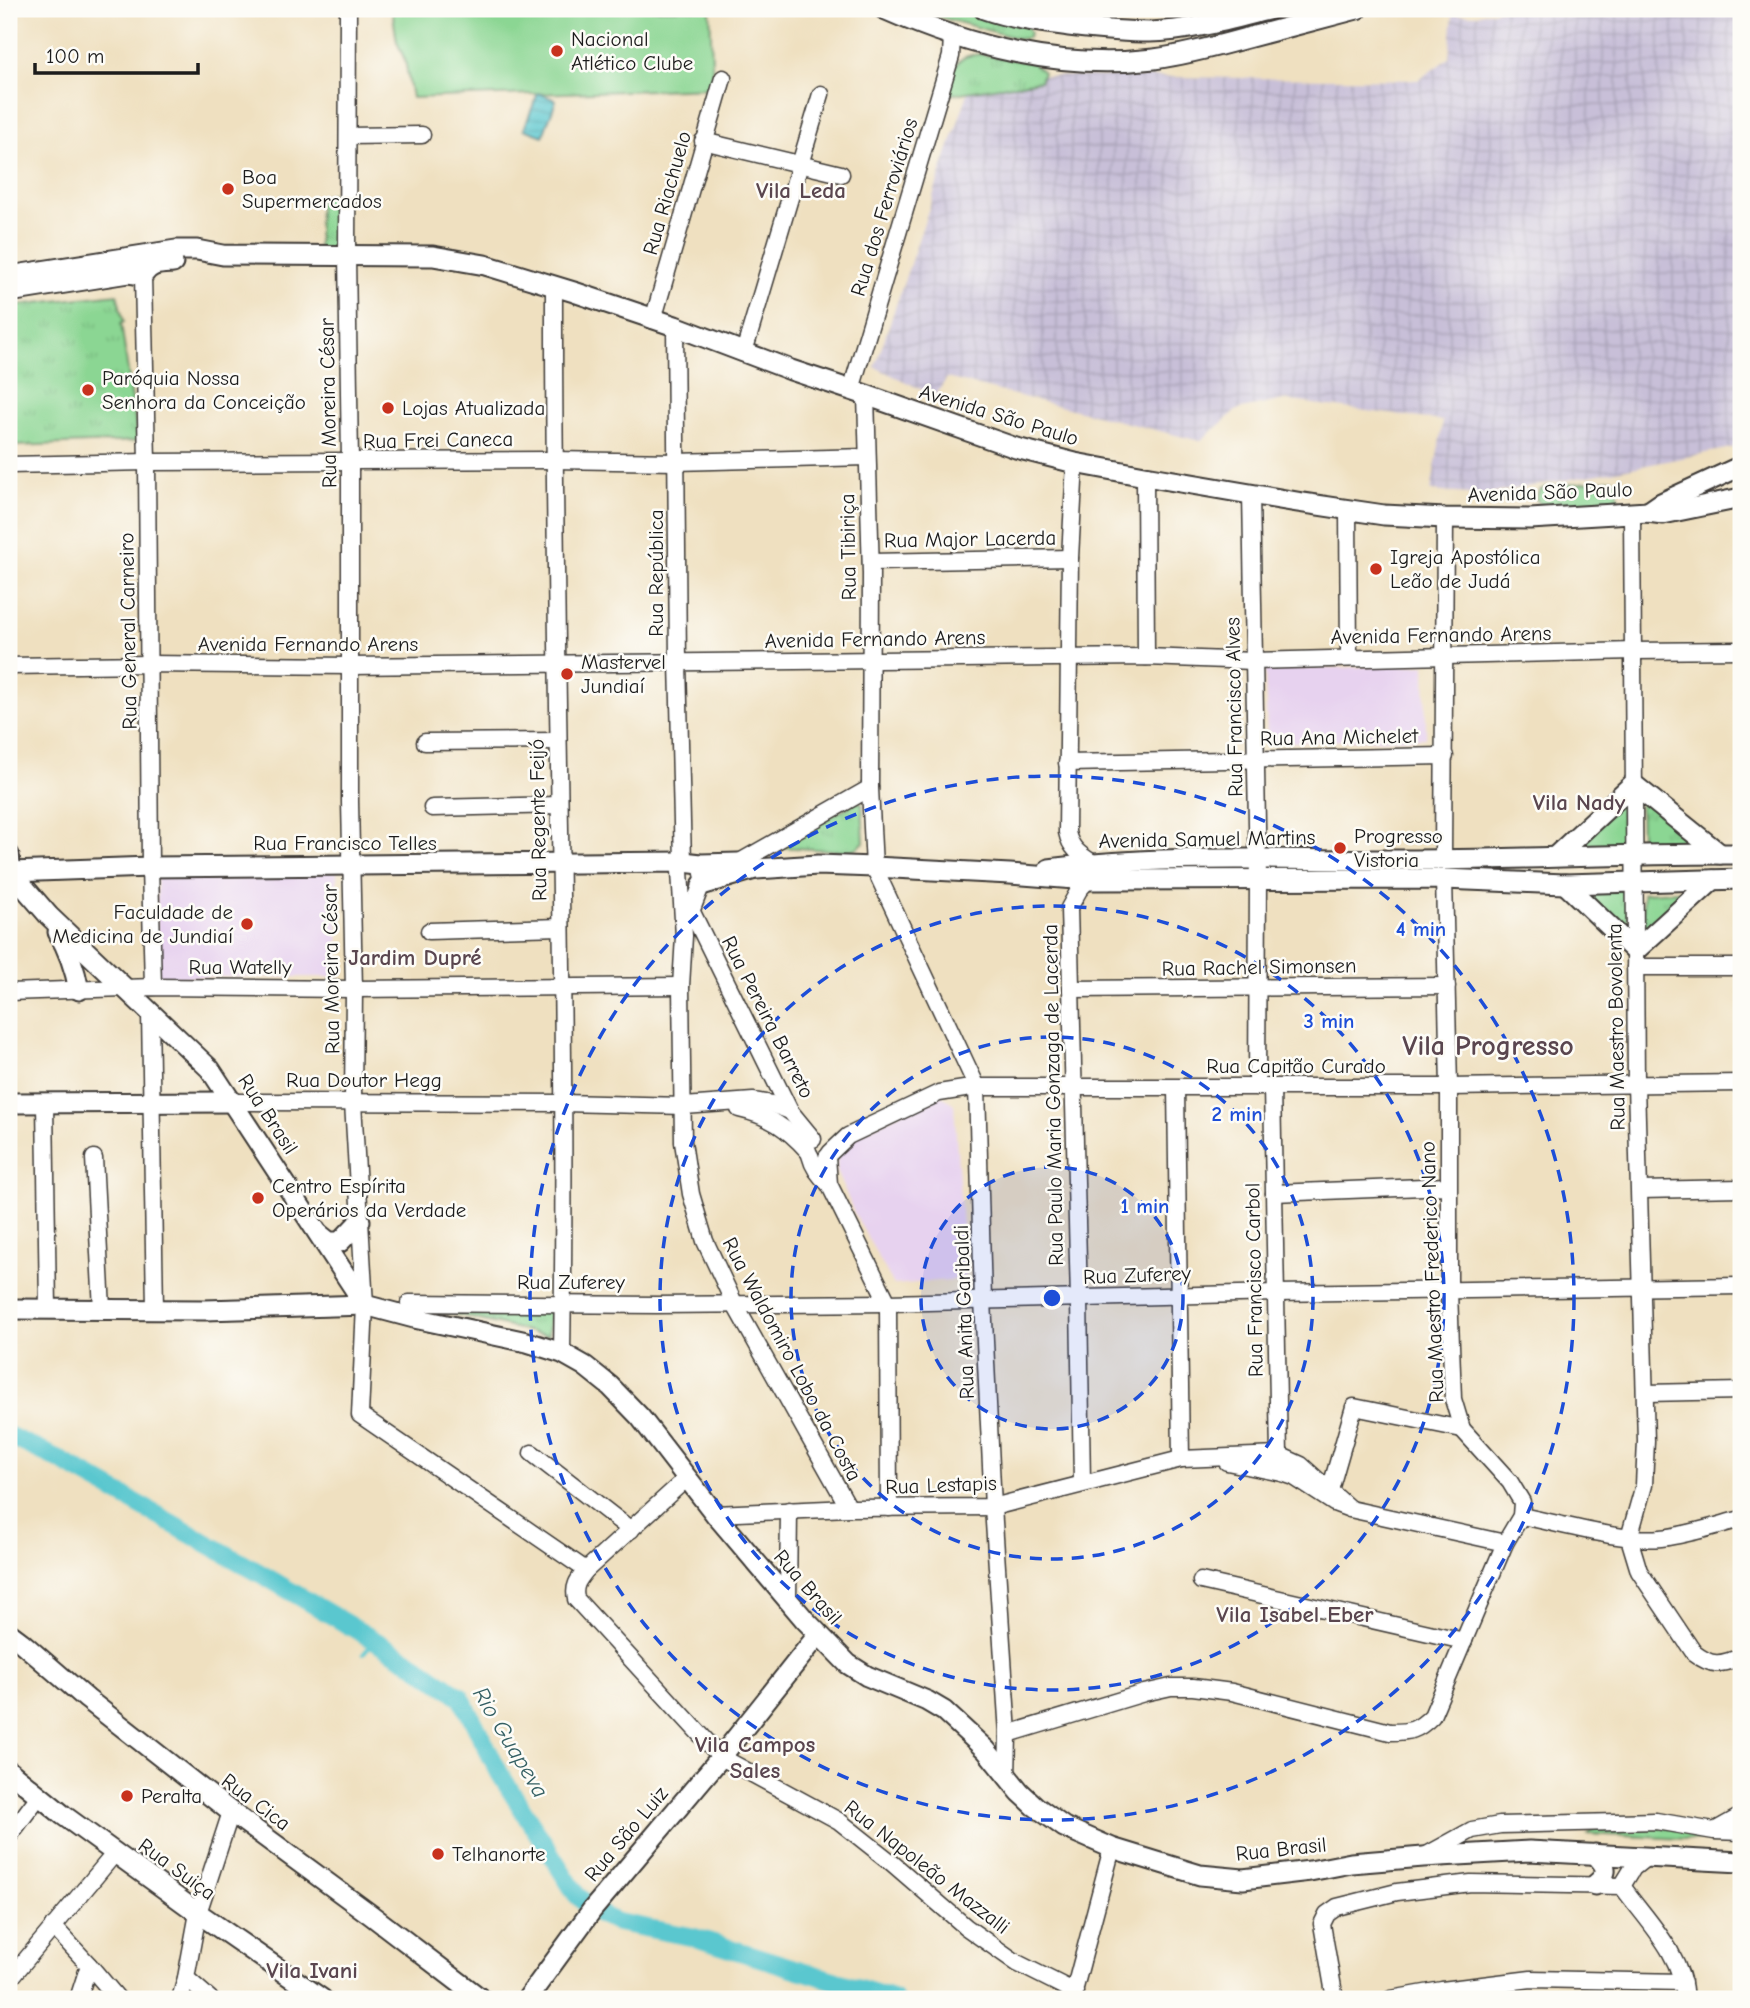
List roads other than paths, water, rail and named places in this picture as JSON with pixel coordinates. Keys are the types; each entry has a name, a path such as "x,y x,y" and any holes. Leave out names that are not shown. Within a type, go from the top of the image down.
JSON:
{"main road":[{"path":"884,9 952,35 1015,54 1112,62 1156,59 1199,51 1357,9"},
{"path":"984,9 1039,22 1150,32 1191,28 1271,9"},
{"path":"1015,54 1034,42 1039,22"},
{"path":"9,276 176,250 197,250 223,255"},
{"path":"9,292 128,273 143,275 153,265 223,255"},
{"name":"Avenida São Paulo","path":"223,255 433,256 485,265 675,326 1016,448 1075,463 1348,510 1445,518 1530,519 1663,514 1741,498"},
{"path":"9,282 53,269"},
{"path":"1640,513 1741,466"},
{"path":"1556,856 1633,784 1720,853"},
{"name":"Avenida Samuel Martins","path":"1091,872 1258,879 1443,870 1556,856 1741,853"},
{"name":"Avenida Samuel Martins","path":"692,863 747,866 818,865 1010,874 1091,872 1258,859 1443,870 1565,884 1741,879"},
{"name":"Rua Francisco Telles","path":"9,866 692,863"},
{"path":"9,866 49,916 69,950 79,990"},
{"path":"701,887 747,866"},
{"path":"1565,884 1635,959 1713,880"},
{"name":"Rua Brasil","path":"49,916 210,1069 365,1305 434,1312 562,1353 585,1366 610,1385 640,1417 715,1514 788,1601 848,1664 944,1711 986,1750 1020,1793 1064,1827 1112,1848 1200,1875 1243,1879 1351,1863 1529,1851 1741,1862"},
{"name":"Rua Doutor Hegg","path":"9,1103 233,1102"},
{"path":"318,1233 329,1242 340,1242 360,1221"},
{"path":"9,1309 365,1305"},
{"name":"Rua Cica","path":"9,1633 87,1699 231,1812 371,1915 467,1995"},
{"name":"Rua São Luiz","path":"527,1999 600,1900 721,1757 818,1635"},
{"name":"Rua Suiça","path":"9,1771 116,1853 316,1998"},
{"path":"1595,1854 1604,1864 1606,1871 1595,1885"}],"street":[{"name":"Rua Moreira César","path":"348,9 347,255 353,1103 365,1305 360,1415 586,1570"},
{"name":"Rua dos Ferroviários","path":"859,392 951,56 952,35"},
{"name":"Rua Riachuelo","path":"653,320 723,78"},
{"path":"744,352 821,94"},
{"path":"348,136 422,135"},
{"path":"703,141 841,174"},
{"name":"Rua General Carneiro","path":"143,275 153,987"},
{"name":"Rua Regente Feijó","path":"554,287 553,460 563,1103 562,1353"},
{"name":"Rua República","path":"675,326 678,662 692,863"},
{"name":"Rua Tibiriça","path":"859,392 867,457 871,562 870,788 874,867"},
{"name":"Rua Frei Caneca","path":"9,465 553,460 676,462 867,457"},
{"path":"1075,463 1067,659 1067,832 1068,840 1091,872"},
{"path":"1145,476 1146,657"},
{"name":"Rua Francisco Alves","path":"1251,494 1258,988 1265,1087"},
{"path":"1348,510 1349,658"},
{"name":"Rua Maestro Bovolenta","path":"1629,1538 1644,1485 1646,1393 1636,1084 1633,784 1634,651 1640,513"},
{"name":"Rua Maestro Frederico Nano","path":"1445,518 1443,870 1453,1399 1462,1429 1510,1482 1522,1502 1521,1516"},
{"name":"Rua Major Lacerda","path":"871,562 1070,558"},
{"name":"Avenida Fernando Arens","path":"9,666 351,666 1146,657 1254,660 1741,650"},
{"path":"425,742 558,741"},
{"name":"Rua Ana Michelet","path":"1067,762 1444,756"},
{"path":"747,866 870,788"},
{"path":"432,807 559,805"},
{"name":"Rua Waldomiro Lobo da Costa","path":"684,936 704,878 692,863 681,883 684,936 681,986 684,1142 691,1194 705,1241 735,1305 849,1508"},
{"name":"Rua Anita Garibaldi","path":"874,867 977,1087 983,1300 1008,1734 1007,1778"},
{"name":"Rua Paulo Maria Gonzaga de Lacerda","path":"1082,1483 1069,908 1091,872"},
{"path":"681,883 690,887 701,887"},
{"name":"Rua Pereira Barreto","path":"691,910 790,1111 818,1149"},
{"path":"429,931 561,927"},
{"path":"1635,959 1741,967"},
{"name":"Rua Watelly","path":"9,992 153,987 354,989 681,986"},
{"name":"Rua Rachel Simonsen","path":"1071,989 1447,986"},
{"path":"150,1013 155,1309"},
{"name":"Rua Capitão Curado","path":"818,1149 939,1093 977,1087 1448,1087 1741,1083"},
{"name":"Rua Francisco Carbol","path":"1265,1087 1274,1194 1279,1455 1282,1473"},
{"path":"1176,1088 1181,1459"},
{"name":"Rua Doutor Hegg","path":"233,1102 684,1106 752,1101 772,1104 790,1111"},
{"path":"46,1103 48,1309"},
{"name":"Rua Doutor Hegg","path":"720,1105 757,1113 818,1149"},
{"path":"818,1149 829,1184 888,1303 889,1508"},
{"path":"94,1158 102,1309"},
{"path":"1274,1194 1448,1186"},
{"path":"1640,1190 1741,1188"},
{"name":"Rua Zuferey","path":"409,1303 434,1312 563,1305 1079,1300 1277,1293 1741,1286"},
{"path":"1646,1393 1741,1391"},
{"path":"1330,1490 1354,1407 1462,1429"},
{"path":"532,1452 631,1530"},
{"path":"1279,1455 1301,1465 1350,1509"},
{"name":"Rua Lestapis","path":"715,1514 849,1508 993,1507 1181,1459 1279,1455"},
{"name":"Rua Lestapis","path":"1204,1458 1294,1477 1334,1503 1350,1509 1505,1543"},
{"path":"586,1570 687,1478"},
{"path":"788,1601 789,1510"},
{"path":"1008,1734 1171,1687 1232,1692 1390,1732 1407,1732 1421,1727 1432,1716 1505,1543 1521,1516 1629,1538 1662,1538 1741,1518"},
{"path":"1629,1538 1639,1571 1694,1653 1706,1663 1724,1663 1741,1657"},
{"name":"Rua Napoleão Mazzalli","path":"586,1570 577,1581 574,1590 576,1598 721,1757 839,1821 966,1927 1017,1963 1073,1996"},
{"path":"1202,1581 1464,1642"},
{"path":"9,1836 39,1796"},
{"path":"180,1999 198,1913 231,1812"},
{"path":"1714,1831 1741,1816"},
{"path":"1423,1857 1472,1830 1500,1825 1657,1821 1714,1831 1741,1832"},
{"path":"1529,1851 1530,1825"},
{"path":"1073,1996 1112,1848"},
{"path":"9,1980 116,1853"},
{"path":"1622,1886 1633,1868 1647,1857"},
{"path":"1335,1999 1322,1924 1327,1914 1337,1907 1397,1892 1471,1883 1622,1886"},
{"path":"1622,1886 1666,1944 1679,1966 1685,1999"},
{"path":"53,1926 118,1999"},
{"path":"78,1999 89,1965"},
{"path":"186,1978 209,1999"},
{"path":"1391,1999 1531,1979 1683,1982"}],"water":[{"path":"538,93 556,100 543,136 524,129"}],"waterway":[{"name":"Rio Guapeva","path":"9,1436 56,1458 263,1575 408,1660 461,1697 500,1774 576,1894 592,1910 615,1922 693,1937 894,1999"},
{"path":"363,1654 374,1641"}],"place":[{"name":"Nacional Atlético Clube","path":"557,51"},
{"name":"Boa Supermercados","path":"228,189"},
{"name":"Paróquia Nossa Senhora da Conceição","path":"88,390"},
{"name":"Lojas Atualizada","path":"388,408"},
{"name":"Igreja Apostólica Leão de Judá","path":"1376,569"},
{"name":"Mastervel Jundiaí","path":"567,674"},
{"name":"Progresso Vistoria","path":"1340,848"},
{"name":"Faculdade de Medicina de Jundiaí","path":"247,924"},
{"name":"Centro Espírita Operários da Verdade","path":"258,1198"},
{"name":"Peralta","path":"127,1796"},
{"name":"Telhanorte","path":"438,1854"}],"district":[{"name":"Vila Leda","path":"801,190"},
{"name":"Vila Nady","path":"1579,802"},
{"name":"Jardim Dupré","path":"415,957"},
{"name":"Vila Progresso","path":"1488,1045"},
{"name":"Vila Isabel Eber","path":"1295,1614"},
{"name":"Vila Campos Sales","path":"755,1757"},
{"name":"Vila Ivani","path":"312,1970"}]}
